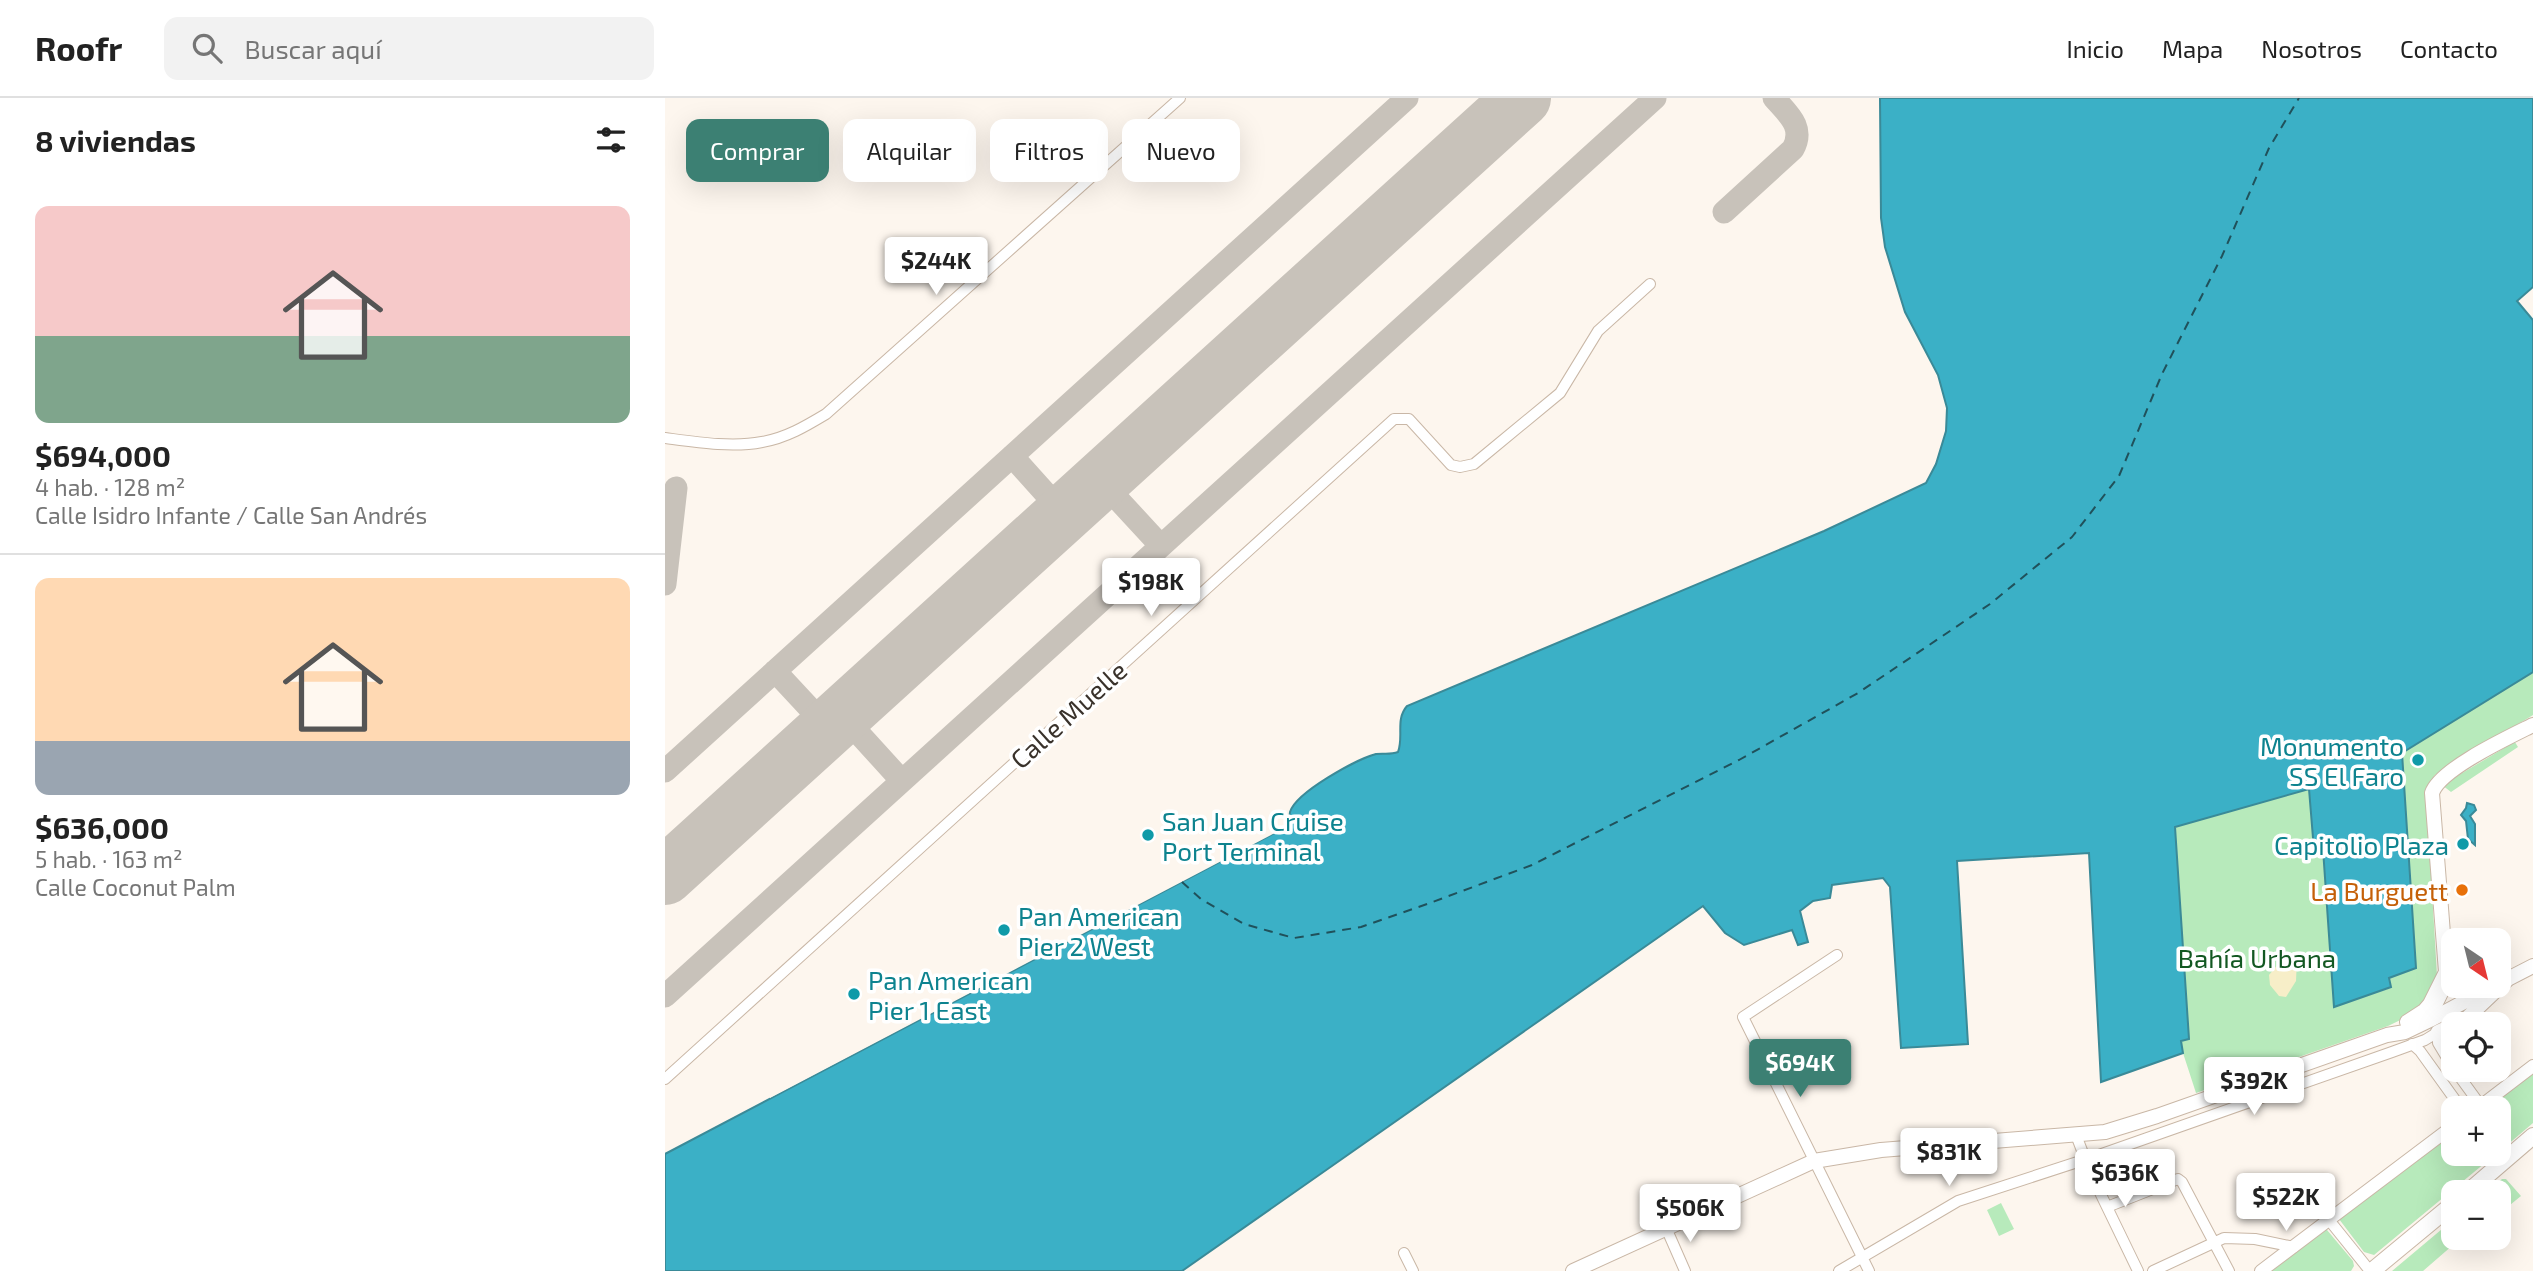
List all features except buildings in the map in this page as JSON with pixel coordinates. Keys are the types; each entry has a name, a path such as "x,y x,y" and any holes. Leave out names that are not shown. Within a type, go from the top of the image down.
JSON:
{"main road":[{"path":"2446,928 2432,793 2438,781 2449,773 2517,732 2532,729"},
{"path":"2511,978 2533,966"},
{"path":"2387,1035 2424,1011 2441,990"},
{"path":"2434,1026 2474,998"},
{"path":"2473,1012 2486,998"},
{"path":"1573,1271 1814,1161 1881,1150 2105,1132 2387,1035 2441,1025"},
{"path":"2481,1180 2533,1136"},
{"path":"2371,1271 2441,1214"}],"street":[{"path":"665,438 731,443 762,442 799,430 826,414 1180,98"},
{"name":"Calle Muelle","path":"665,1079 1394,419 1409,419 1451,465 1460,467 1474,464 1560,393 1598,331 1650,284"},
{"path":"1837,955 1743,1017 1869,1271"},
{"path":"2441,1048 2434,1026 2443,998"},
{"path":"1839,1271 1958,1201 2085,1160 2412,1044 2434,1026"},
{"path":"2412,1044 2452,1096"},
{"path":"2493,1096 2533,1066"},
{"path":"2076,1135 2085,1160 2138,1271"},
{"path":"2261,1271 2441,1135"},
{"path":"2107,1207 2178,1179 2229,1271"},
{"path":"2329,1220 2371,1271"},
{"path":"1667,1230 1685,1271"},
{"path":"2153,1271 2232,1237 2294,1247"},
{"path":"1399,1271 1411,1267 1404,1253"}],"green space":[{"name":"Bahía Urbana","path":"2533,672 2533,715 2435,775 2426,789 2437,976 2424,1002 2406,1017 2388,1026 2196,1093 2181,1041 2189,1039 2175,827 2310,789 2314,849 2323,848 2334,1007 2390,988 2388,978 2404,794 2402,753"},
{"path":"2513,739 2518,747 2451,792 2442,785 2506,747"},
{"path":"2533,1073 2533,1123 2511,1142 2511,1096 2503,1096"},
{"path":"2441,1142 2441,1166 2481,1166 2464,1180 2441,1180 2441,1199 2374,1255 2364,1252 2339,1219"},
{"path":"2511,1185 2521,1196 2511,1204"},
{"path":"2001,1203 2014,1229 1999,1236 1987,1210"},
{"path":"2325,1230 2353,1261 2351,1271 2270,1271"},
{"path":"2441,1230 2441,1250 2447,1250 2423,1271 2392,1271"}],"sand":[{"path":"2289,958 2297,959 2296,981 2286,997 2279,996 2270,985 2269,975 2279,963"}],"water":[{"path":"1880,98 2533,98 2533,287 2517,301 2533,320 2533,672 2402,753 2416,968 2389,978 2391,987 2334,1007 2323,849 2314,850 2309,789 2175,827 2189,1039 2181,1041 2183,1053 2101,1082 2089,853 1957,861 1968,1044 1901,1048 1890,887 1883,878 1832,885 1830,898 1813,901 1800,911 1808,942 1798,945 1792,930 1744,945 1725,933 1703,906 1182,1271 665,1271 665,1154 1282,829 1289,828 1290,812 1303,795 1315,786 1367,757 1398,752 1400,722 1407,706 1824,531 1926,483 1936,464 1946,431 1947,408 1938,375 1905,312 1885,247 1881,218"},
{"path":"2467,803 2474,805 2476,810 2470,816 2475,824 2475,845 2468,839 2466,821 2461,815"}],"pier":[{"path":"1286,813 1292,824 770,1098 769,1096 1286,825"}],"ferry route":[{"path":"1182,882 1201,899 1244,924 1294,938 1361,927 1532,865 1739,760 1858,693 1990,604 2072,537 2119,476 2162,374 2222,256 2269,148 2299,98"}],"taxiway":[{"path":"665,771 1407,98"},
{"path":"665,996 1655,98"},
{"path":"1724,212 1793,149 1796,127 1774,98"},
{"path":"1012,456 1064,514"},
{"path":"1101,481 1161,546"},
{"path":"665,584 676,488"},
{"path":"775,671 828,728"},
{"path":"842,715 902,781"}],"runway":[{"path":"665,876 1522,98"}],"place":[{"name":"Monumento SS El Faro","path":"2418,760"},
{"name":"San Juan Cruise Port Terminal","path":"1148,835"},
{"name":"Capitolio Plaza","path":"2463,844"},
{"name":"La Burguett","path":"2462,890"},
{"name":"Pan American Pier 2 West","path":"1004,930"},
{"name":"Pan American Pier 1 East","path":"854,994"}]}
